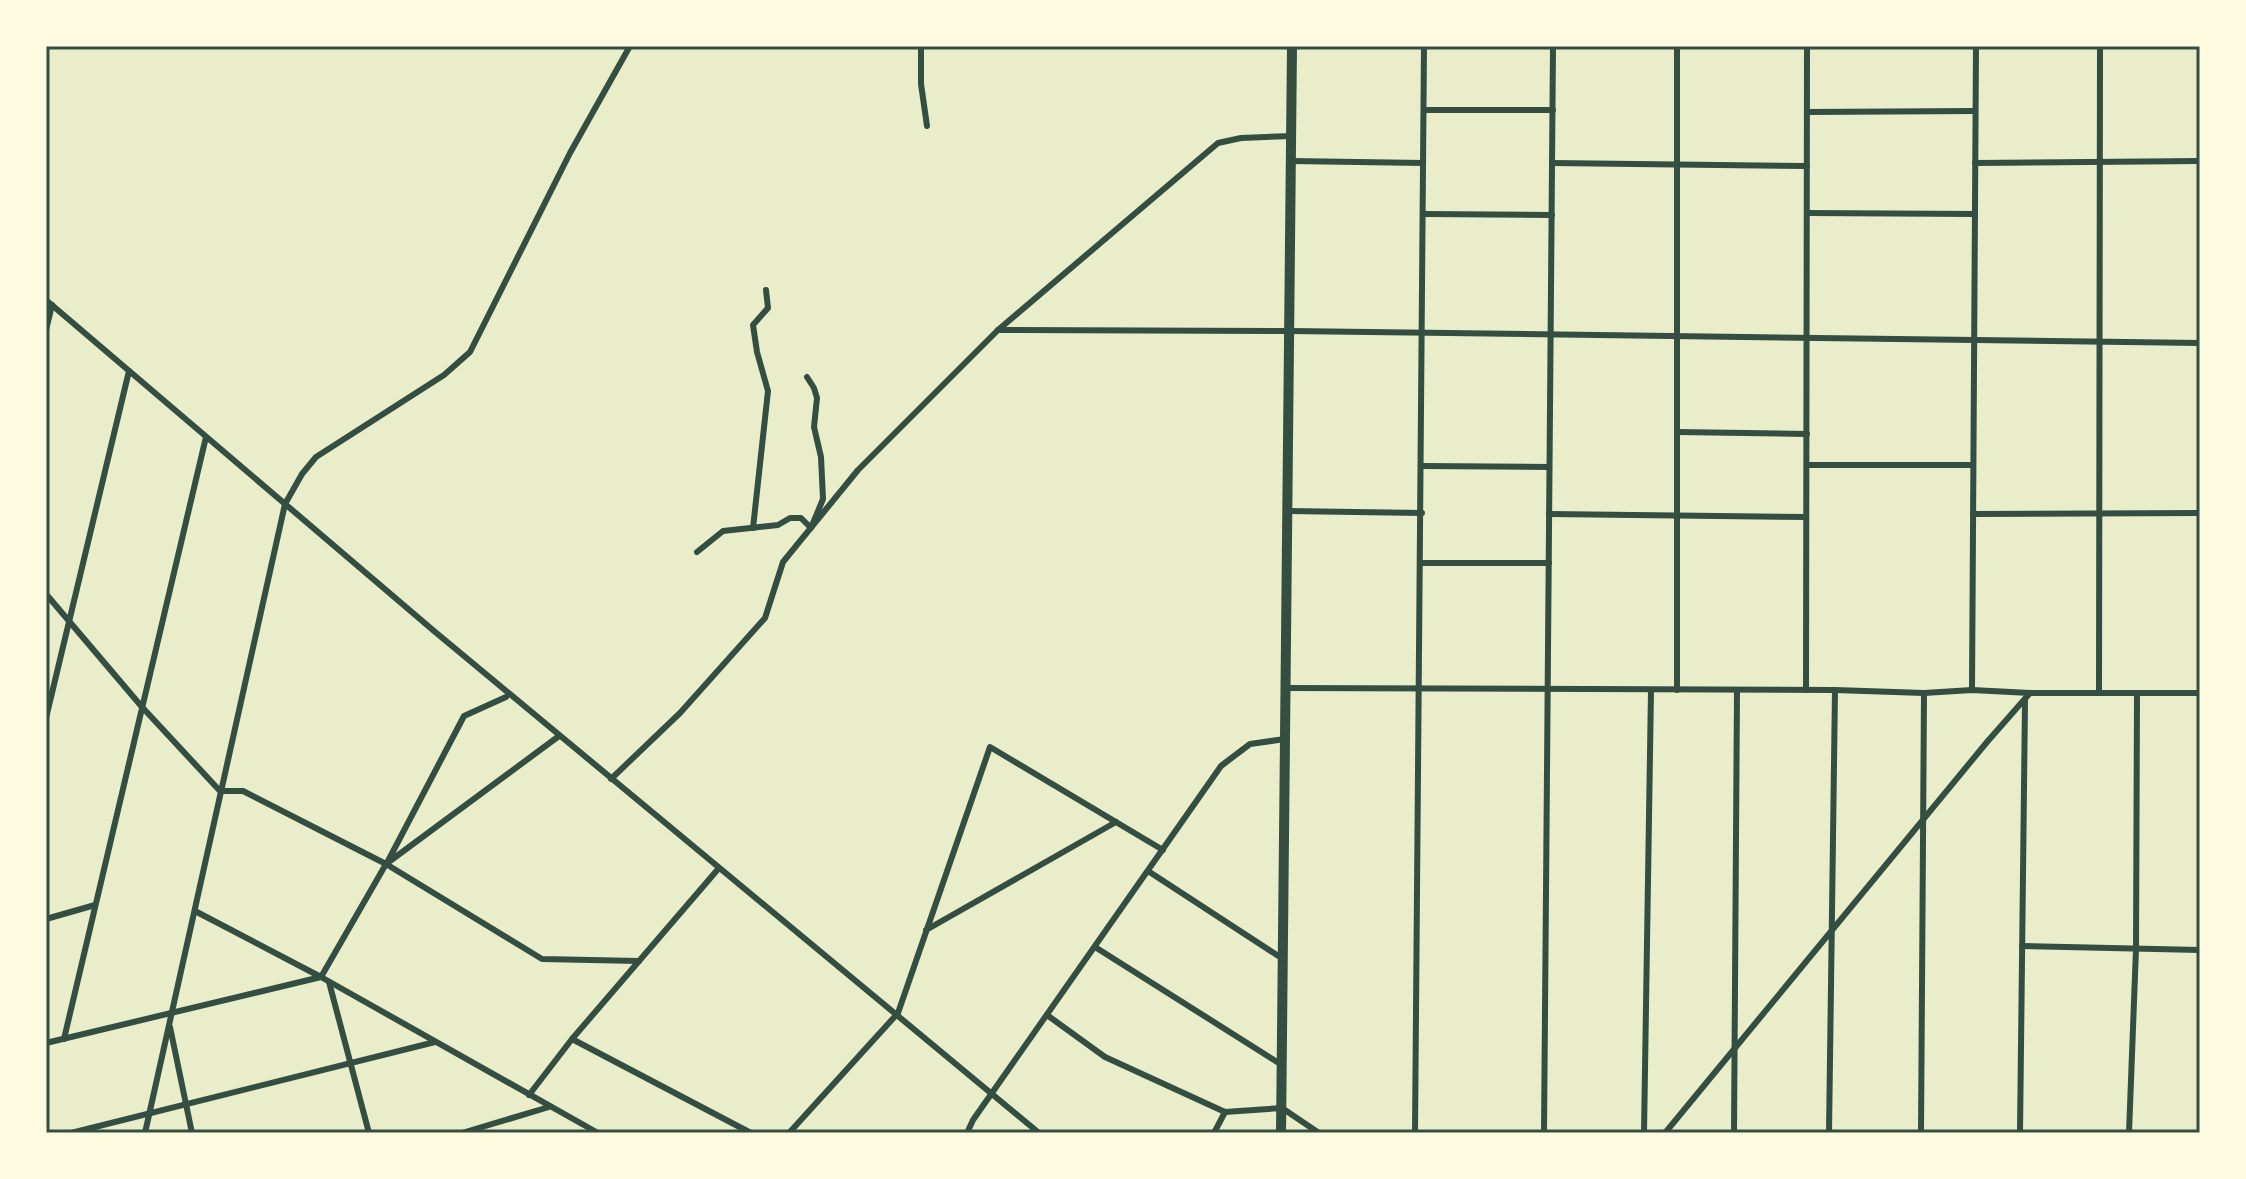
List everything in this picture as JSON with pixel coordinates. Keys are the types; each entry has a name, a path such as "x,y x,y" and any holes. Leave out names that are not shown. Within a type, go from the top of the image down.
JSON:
{"main road":[{"path":"1281,1133 1292,46"}],"street":[{"path":"145,1133 285,504 316,457 444,375 470,352 570,153 630,46"},
{"path":"921,46 921,84 927,126"},
{"path":"1415,1133 1424,46"},
{"path":"1544,1133 1553,46"},
{"path":"1677,46 1677,690"},
{"path":"1806,690 1807,46"},
{"path":"1972,690 1976,46"},
{"path":"2099,693 2100,46"},
{"path":"1424,110 1553,110"},
{"path":"1807,112 1975,111"},
{"path":"611,779 680,713 765,618 783,562 858,470 998,330 1218,143 1241,138 1292,136"},
{"path":"1291,161 1423,163"},
{"path":"1975,163 2200,161"},
{"path":"1552,163 1807,166"},
{"path":"1807,213 1975,214"},
{"path":"1423,214 1552,215"},
{"path":"753,528 768,391 753,325 768,308 766,290"},
{"path":"46,330 49,303"},
{"path":"49,303 559,736 898,1013 1039,1133"},
{"path":"998,330 2200,343"},
{"path":"46,718 129,371"},
{"path":"807,377 817,398 814,427 821,457 823,499 811,528"},
{"path":"1677,432 1807,434"},
{"path":"64,1039 206,437"},
{"path":"1807,465 1973,465"},
{"path":"1422,466 1549,467"},
{"path":"1288,511 1422,513"},
{"path":"1973,514 2200,513"},
{"path":"1549,514 1806,517"},
{"path":"697,552 723,531 778,525 790,518 801,518 811,528"},
{"path":"1422,563 1549,563"},
{"path":"46,594 142,707 220,791 243,791 386,864 542,959 639,961"},
{"path":"1286,688 1924,693 1972,690 2027,696 2200,693"},
{"path":"1644,1133 1651,690"},
{"path":"1734,1133 1737,690"},
{"path":"1829,1133 1835,690"},
{"path":"1921,1133 1924,693"},
{"path":"2129,1133 2136,949 2137,694"},
{"path":"1665,1133 2027,696"},
{"path":"2020,1133 2027,696"},
{"path":"46,1043 170,1019 321,977 386,864 464,716 506,697"},
{"path":"386,864 559,736"},
{"path":"967,1133 1221,766 1250,744 1285,739"},
{"path":"789,1133 898,1013 990,747 1163,850"},
{"path":"926,930 1116,822"},
{"path":"529,1095 572,1039 719,868"},
{"path":"1148,871 1283,959"},
{"path":"46,919 95,905"},
{"path":"195,911 321,977 598,1133"},
{"path":"2022,946 2200,950"},
{"path":"1095,947 1282,1065"},
{"path":"329,982 369,1133"},
{"path":"1047,1015 1105,1057 1225,1112 1282,1108 1319,1133"},
{"path":"170,1019 192,1133"},
{"path":"572,1039 751,1133"},
{"path":"71,1133 435,1042"},
{"path":"462,1133 549,1107"},
{"path":"1214,1133 1225,1112"}]}
